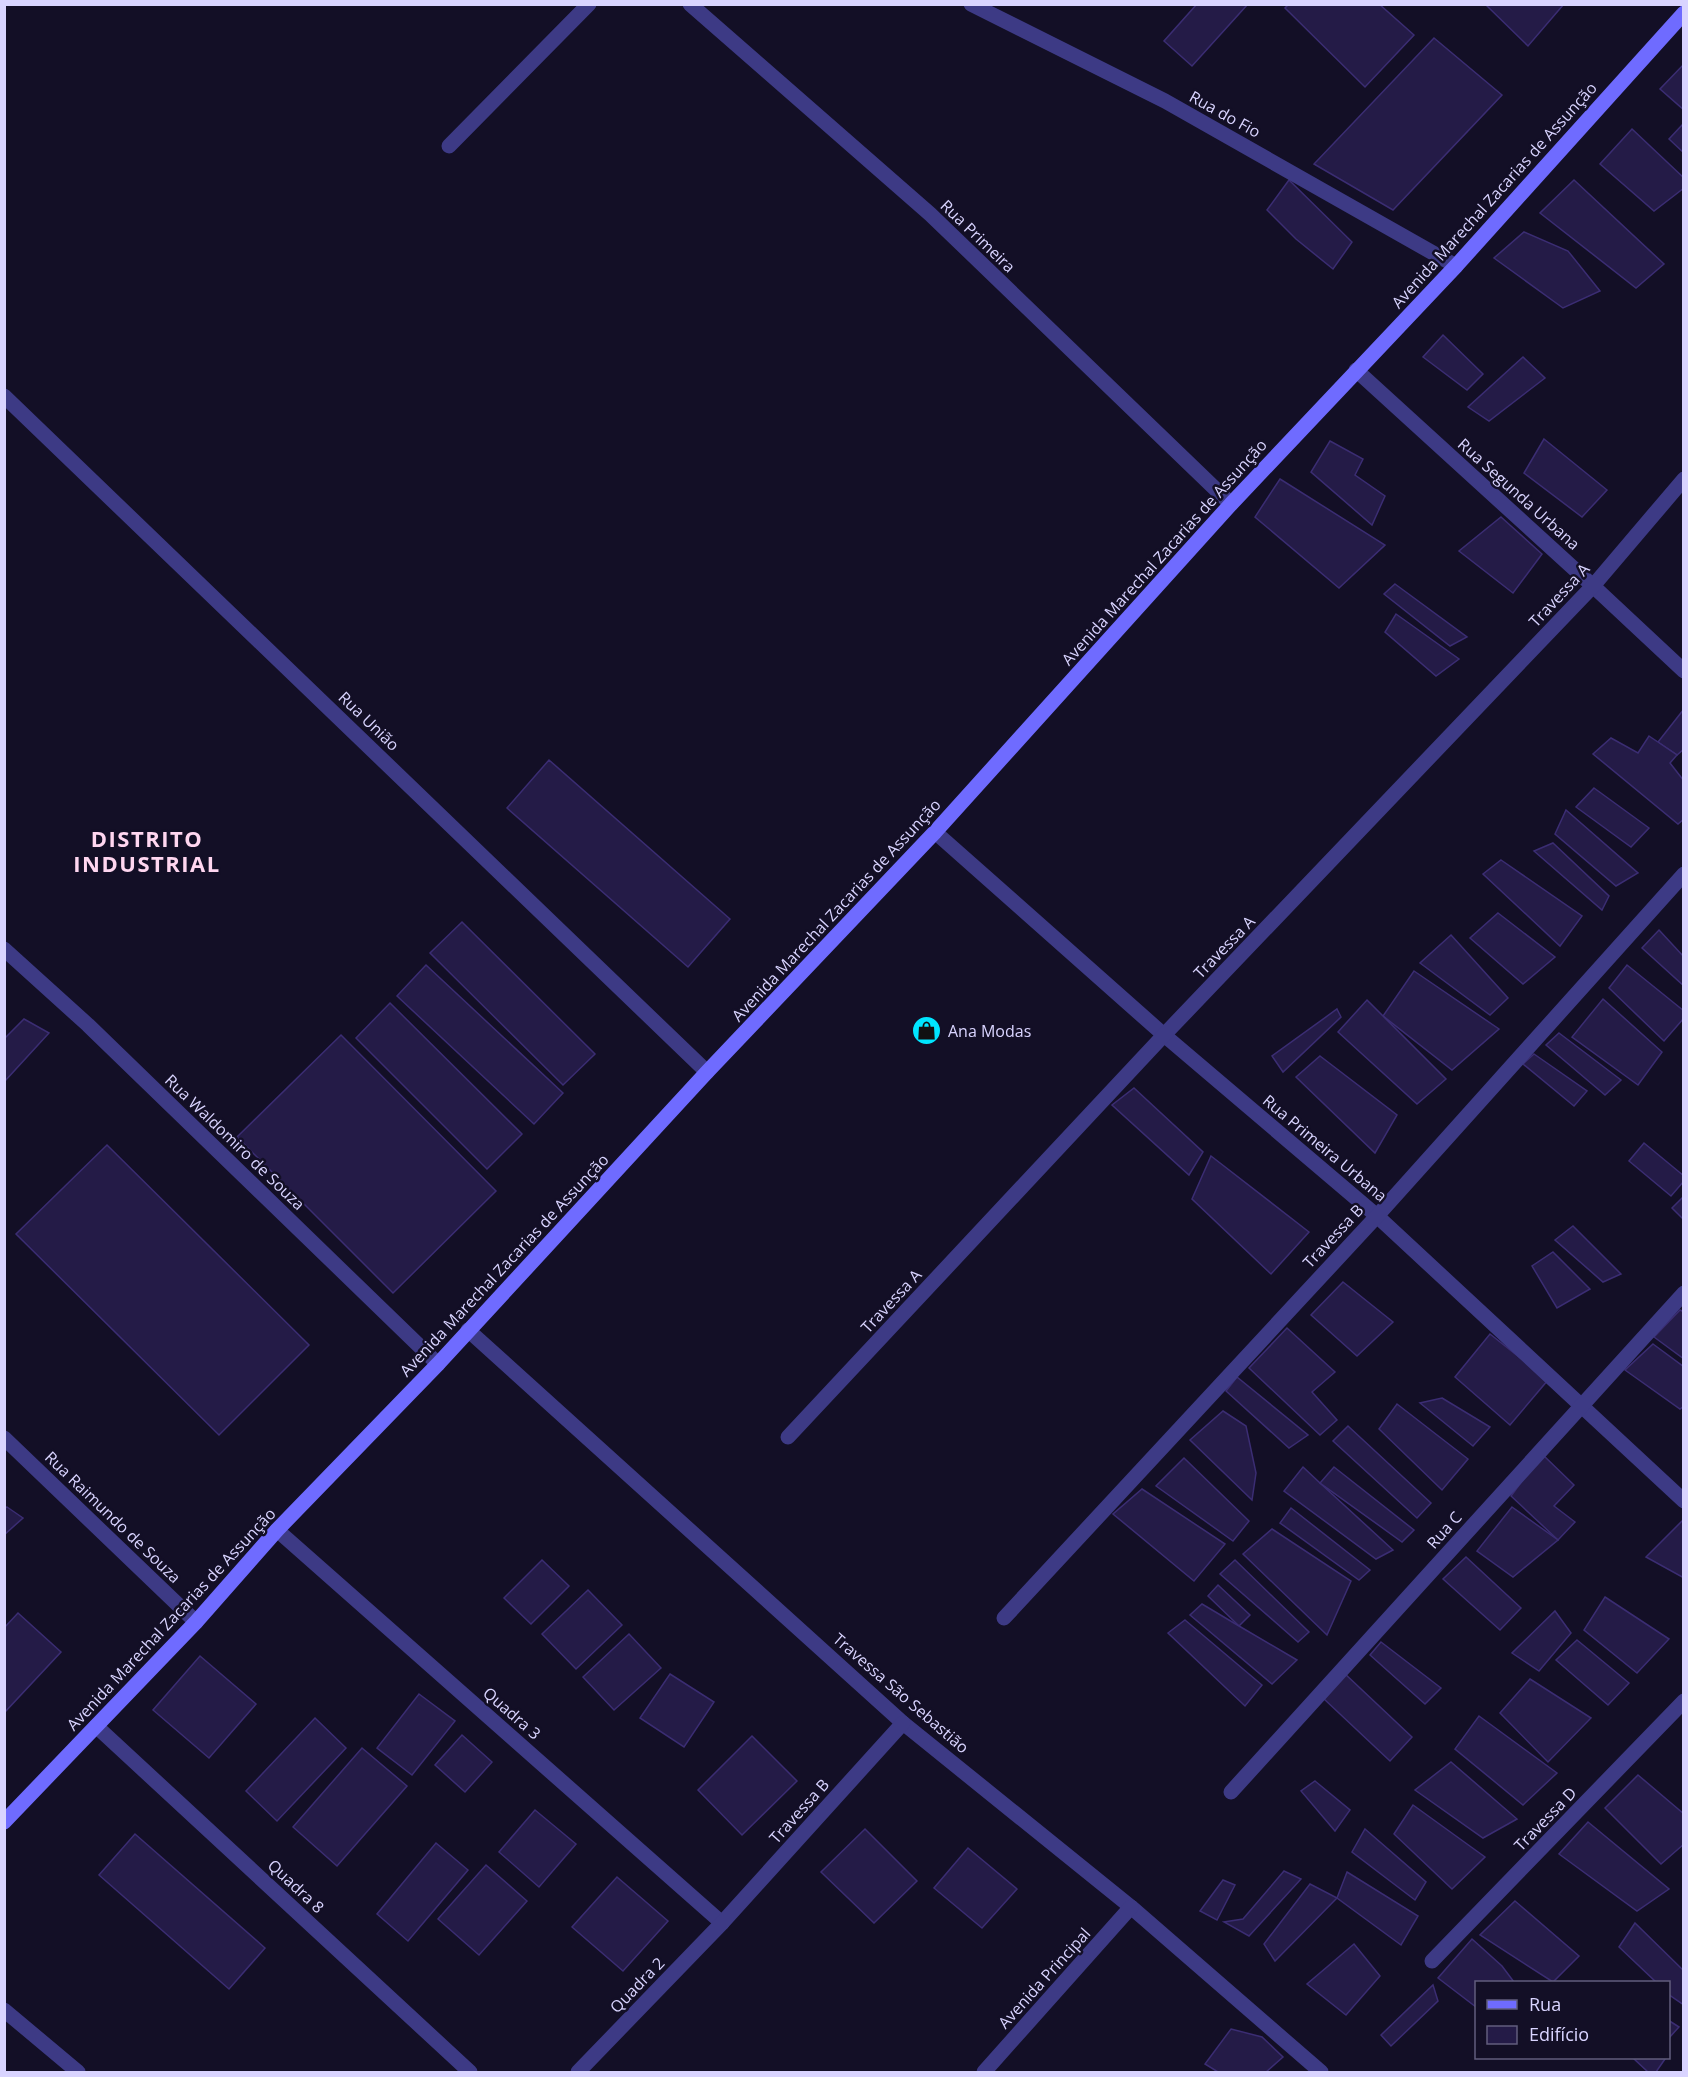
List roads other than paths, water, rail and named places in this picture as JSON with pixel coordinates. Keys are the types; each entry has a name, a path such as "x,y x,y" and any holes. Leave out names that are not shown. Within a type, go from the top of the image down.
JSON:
{"main road":[{"name":"Avenida Marechal Zacarias de Assunção","path":"4,1822 196,1622 277,1530 438,1364 707,1072 935,832 1231,504 1456,266 1683,13"}],"street":[{"path":"449,146 589,4"},
{"name":"Rua Primeira","path":"690,4 930,214 1231,504"},
{"name":"Rua do Fio","path":"974,5 1165,101 1456,266"},
{"name":"Rua Segunda Urbana","path":"1356,370 1683,671"},
{"name":"Rua União","path":"4,396 707,1072"},
{"name":"Travessa A","path":"788,1437 1164,1035 1593,586 1683,479"},
{"name":"Rua Primeira Urbana","path":"935,832 1164,1035 1377,1216 1683,1501"},
{"name":"Travessa B","path":"1004,1618 1377,1216 1683,874"},
{"name":"Rua Waldomiro de Souza","path":"4,949 88,1025 438,1364"},
{"name":"Rua C","path":"1231,1792 1683,1293"},
{"name":"Travessa São Sebastião","path":"468,1330 903,1723 1131,1907 1321,2073"},
{"name":"Rua Raimundo de Souza","path":"4,1438 196,1622"},
{"name":"Quadra 3","path":"277,1530 722,1923"},
{"name":"Travessa D","path":"1432,1961 1683,1701"},
{"name":"Travessa B","path":"722,1923 903,1723"},
{"name":"Quadra 8","path":"96,1726 470,2073"},
{"name":"Avenida Principal","path":"984,2073 1131,1907"},
{"name":"Quadra 2","path":"578,2073 722,1923"},
{"path":"4,2010 78,2073"}],"place":[{"name":"Ana Modas","path":"927,1031"}],"district":[{"name":"DISTRITO INDUSTRIAL","path":"147,850"}]}
